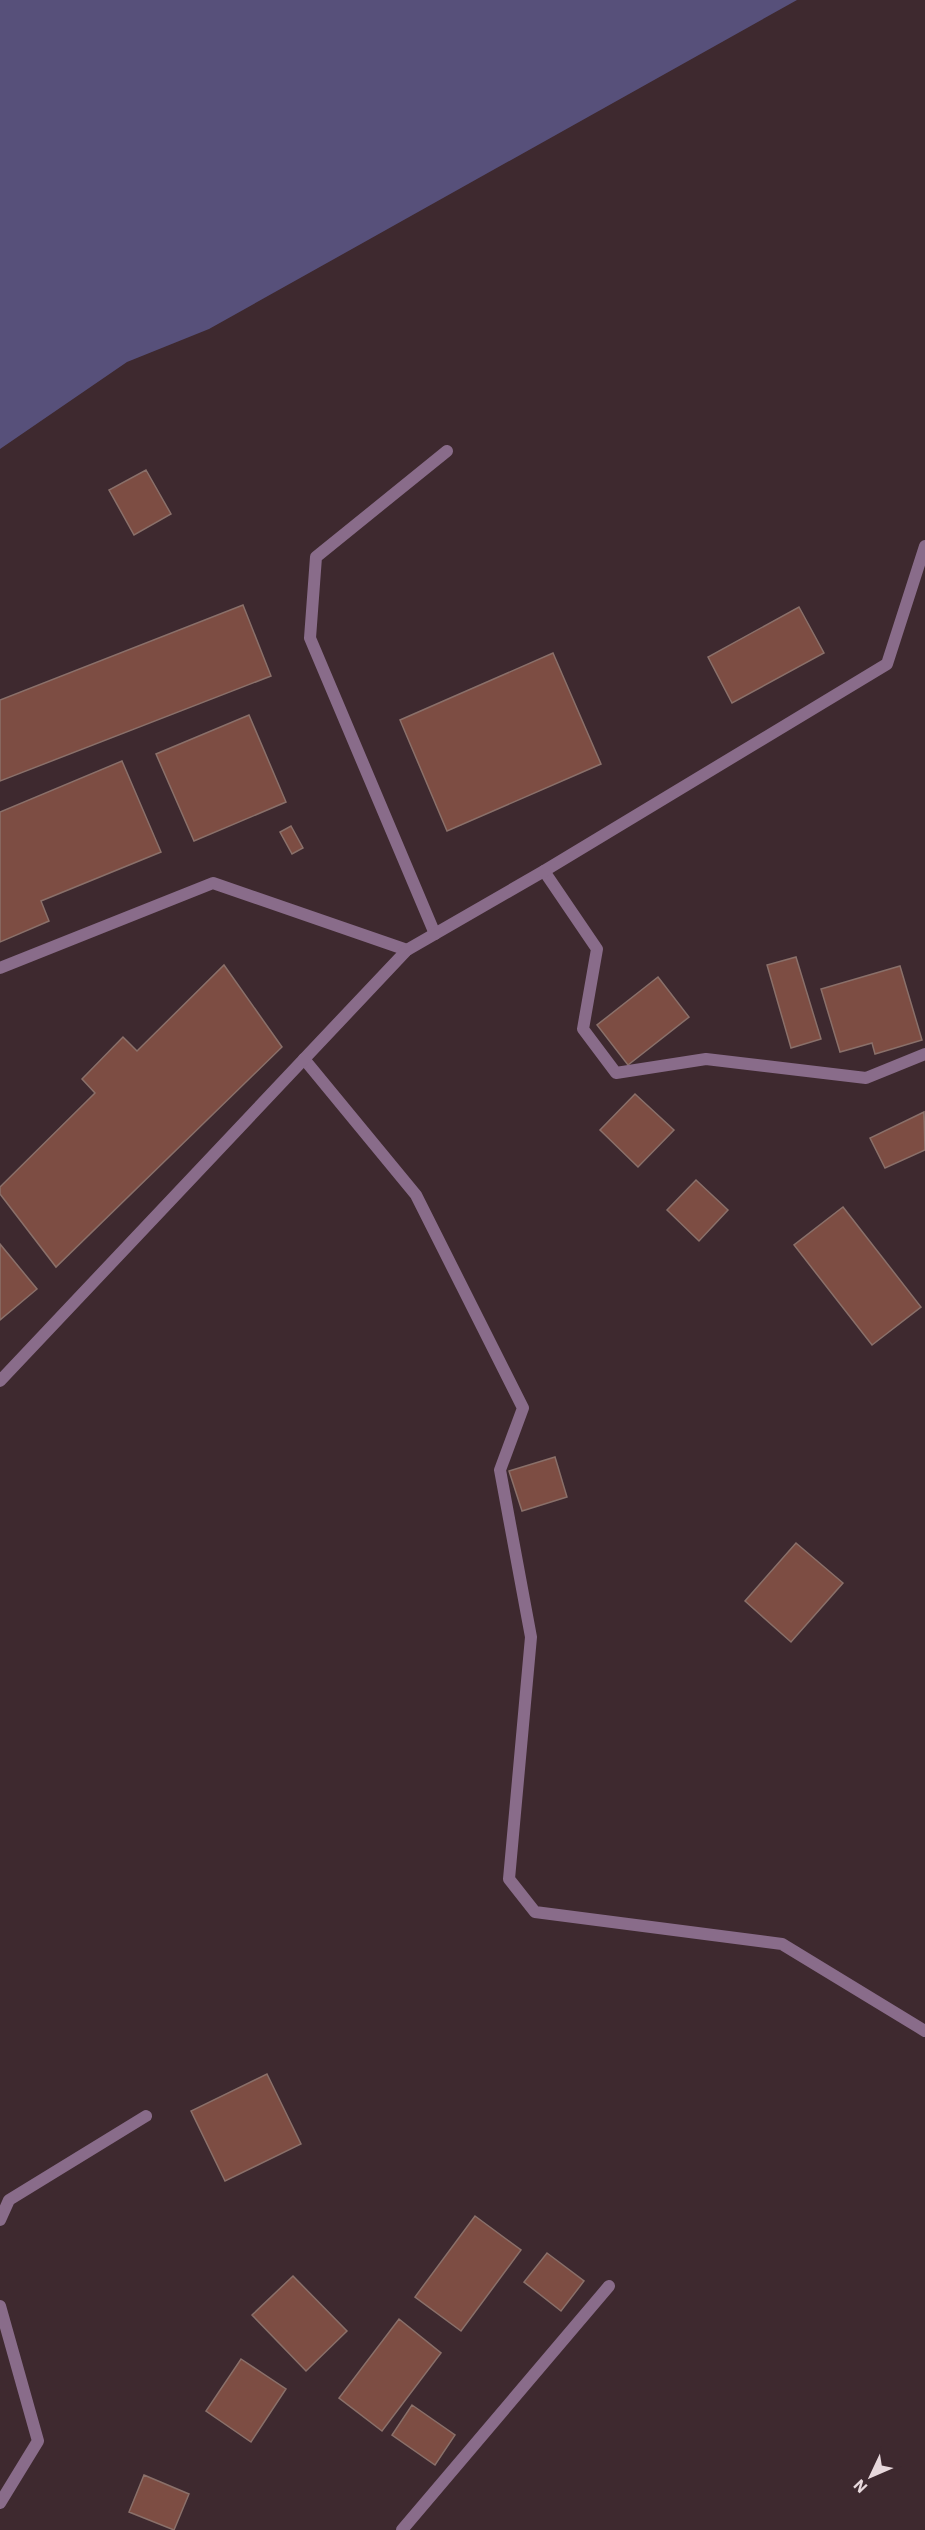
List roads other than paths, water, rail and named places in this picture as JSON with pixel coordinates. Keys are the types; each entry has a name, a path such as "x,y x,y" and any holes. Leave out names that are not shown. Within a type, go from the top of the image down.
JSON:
{"street":[{"path":"435,934 310,638 316,557 447,451"},
{"path":"0,1381 407,950 544,871 887,664 925,546"},
{"path":"544,871 597,949 583,1029 616,1073 706,1059 866,1078 925,1054"},
{"path":"0,968 213,884 407,950"},
{"path":"304,1059 416,1195 523,1408 500,1470 531,1637 509,1879 535,1912 782,1944 925,2031"},
{"path":"0,2220 9,2200 146,2116"},
{"path":"402,2530 609,2286"},
{"path":"0,2306 38,2441 0,2503"}]}
